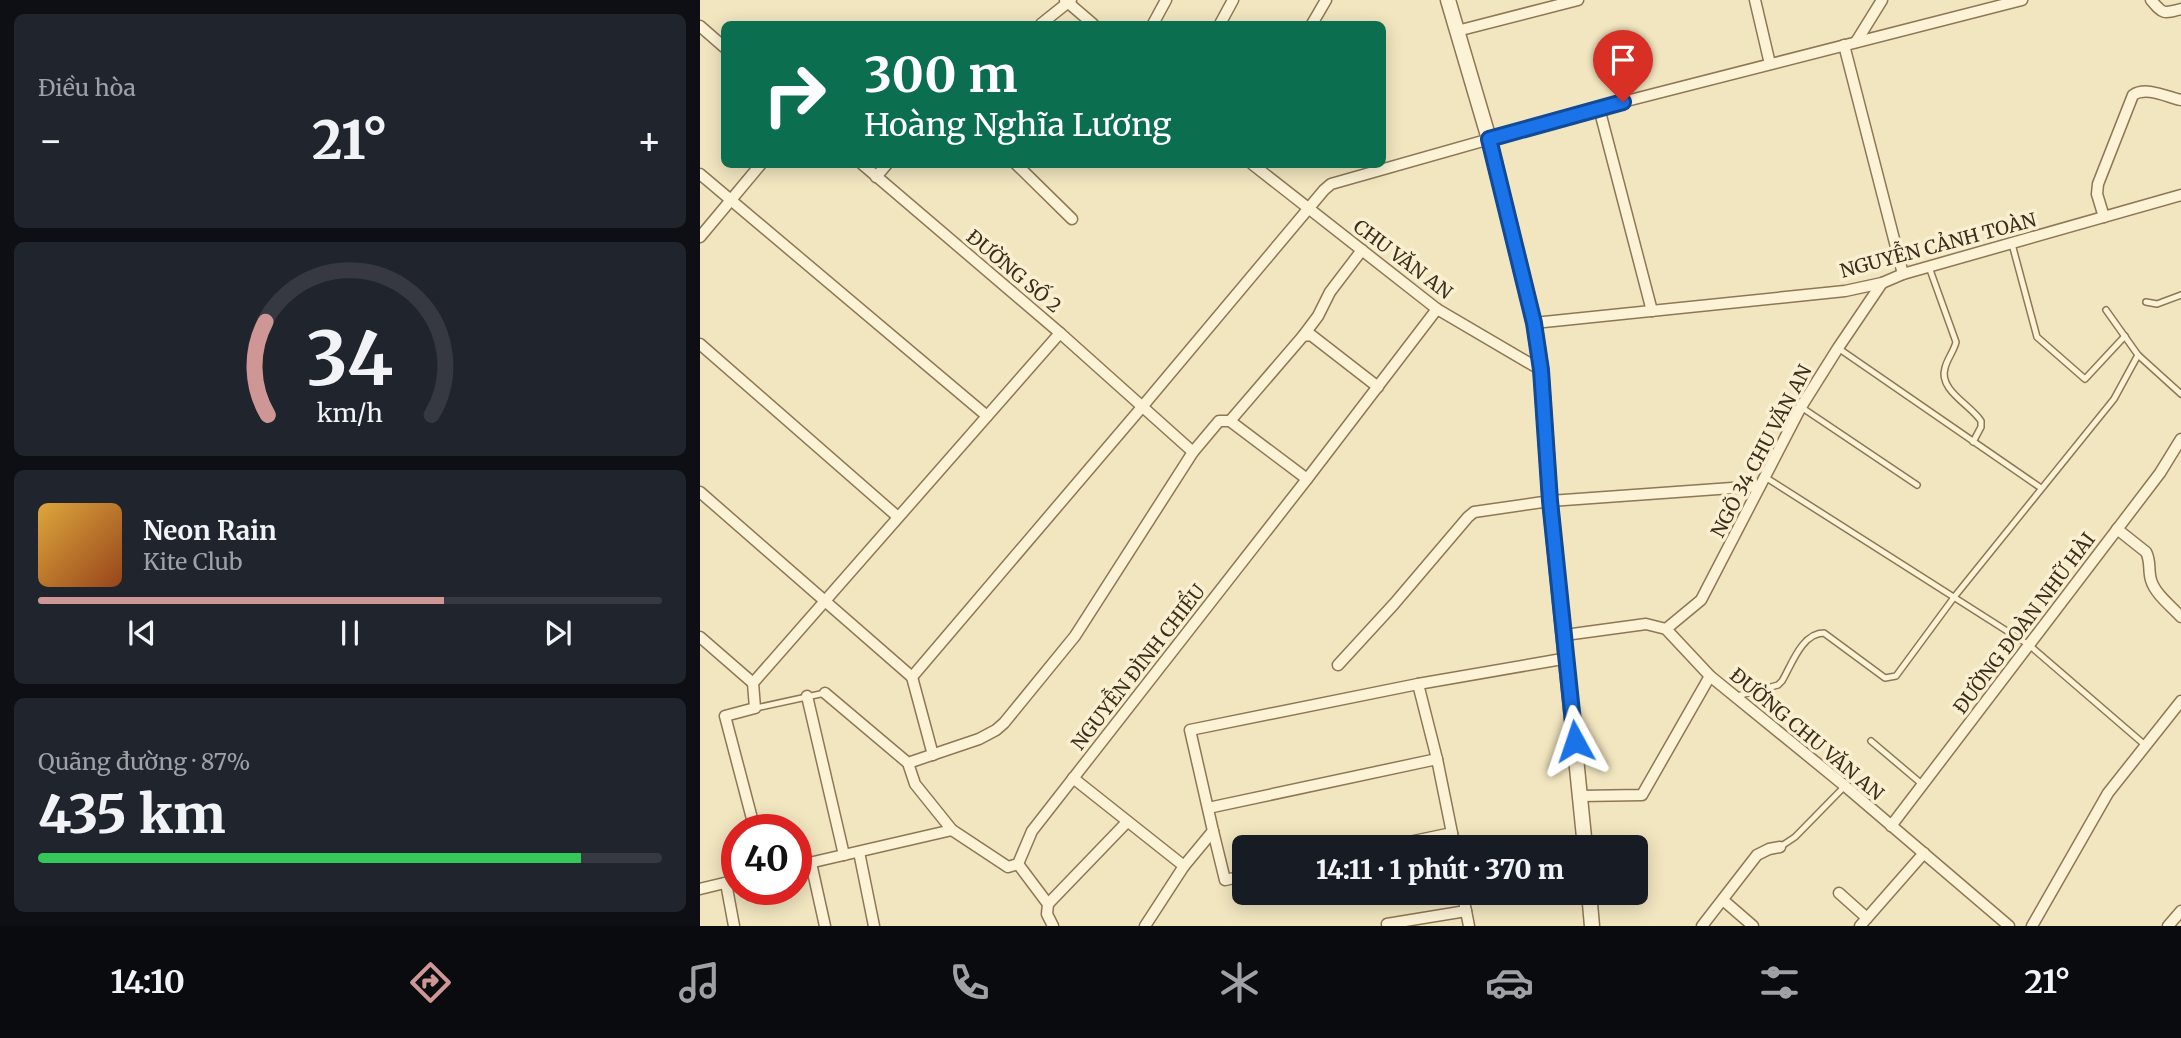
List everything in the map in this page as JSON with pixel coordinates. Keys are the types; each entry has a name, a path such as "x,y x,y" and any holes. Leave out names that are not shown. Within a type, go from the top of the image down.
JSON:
{"street":[{"path":"1155,21 1166,0"},
{"path":"1222,21 1233,0"},
{"path":"1314,21 1326,0"},
{"path":"1448,0 1489,139 1534,323 1541,370 1550,501 1584,835"},
{"path":"1457,31 1578,0"},
{"path":"1755,0 1770,64"},
{"path":"1881,0 1850,43 1903,274"},
{"path":"1386,167 1987,4 2022,0"},
{"path":"2151,0 2161,12 2181,9"},
{"path":"1045,21 1068,1 1090,21"},
{"path":"700,26 721,44"},
{"path":"2104,217 2097,194 2098,184 2133,94 2140,91 2181,100"},
{"path":"1599,108 1652,311"},
{"path":"700,237 758,168"},
{"name":"ĐƯỜNG SỐ 2","path":"866,168 1060,333 1193,452"},
{"path":"876,177 884,168"},
{"path":"1020,168 1072,219"},
{"name":"CHU VĂN AN","path":"1257,168 1437,309 1541,370"},
{"path":"912,677 1324,190 1339,180 1383,168"},
{"path":"700,174 987,416"},
{"name":"NGUYỄN CẢNH TOÀN","path":"1534,323 1845,291 1882,283 1903,274 2181,195"},
{"path":"1230,421 1303,336 1318,316 1330,292 1362,250"},
{"name":"NGÕ 34 CHU VĂN AN","path":"1666,629 1701,600 1801,407 1882,283"},
{"name":"NGUYỄN ĐÌNH CHIỂU","path":"1018,864 1032,831 1437,309"},
{"path":"753,683 1060,333"},
{"path":"1303,336 1311,335 1378,387"},
{"path":"700,344 898,517"},
{"path":"908,763 988,735 1004,723 1076,636 1193,452 1219,421 1230,421 1307,479"},
{"name":"ĐƯỜNG ĐOÀN NHỮ HÀI","path":"1891,826 2160,473 2181,439"},
{"path":"1338,665 1468,517 1480,510 1763,482"},
{"path":"700,492 912,677 933,755"},
{"path":"2117,529 2149,556 2150,575 2155,589 2181,617"},
{"path":"1565,635 1646,624 1666,629"},
{"name":"ĐƯỜNG CHU VĂN AN","path":"1666,629 1710,676 1845,786 2009,926"},
{"path":"700,637 753,683 755,708 725,716 751,814"},
{"path":"1232,879 1225,880 1190,730 1418,684 1567,658"},
{"path":"1580,796 1642,794 1710,676"},
{"path":"1418,684 1452,833 1442,835"},
{"path":"825,693 908,763 915,784 952,830 1008,867 1018,864 1048,904"},
{"path":"807,696 844,855"},
{"path":"2032,926 2108,793 2181,701"},
{"path":"1208,808 1437,759"},
{"path":"1073,778 1184,866"},
{"path":"1053,926 1046,914 1048,904 1127,822"},
{"path":"812,863 952,830"},
{"path":"1145,926 1184,866 1213,831"},
{"path":"1702,926 1757,855 1780,847"},
{"path":"859,852 874,926"},
{"path":"1839,893 1864,922 1924,853"},
{"path":"812,868 825,926"},
{"path":"700,888 721,883"},
{"path":"1723,900 1753,926"},
{"path":"733,905 734,926"},
{"path":"1465,905 1469,926"},
{"path":"1590,905 1592,926"},
{"path":"1387,924 1466,911"},
{"path":"2168,926 2181,911"}],"lane":[{"path":"2012,244 2037,337 2085,379 2125,336"},
{"path":"1929,267 1956,342 1945,368 1945,378 1950,388 1981,421 1982,427 1972,442"},
{"path":"2146,302 2157,304 2181,295"},
{"path":"2106,310 2138,355 2181,394"},
{"path":"1838,348 2041,488"},
{"path":"1734,696 1778,685 1804,643 1820,633 1824,633 1885,678 1894,678 1955,596 2114,399 2138,355"},
{"path":"1801,407 1917,485"},
{"path":"1763,482 1955,596 2029,645 2146,746"},
{"path":"755,708 825,693"},
{"path":"1871,741 1923,785"},
{"path":"1780,847 1795,837 1845,786"}],"route":[{"path":"1575,741 1550,501 1541,370 1534,323 1489,139 1623,102"}]}
